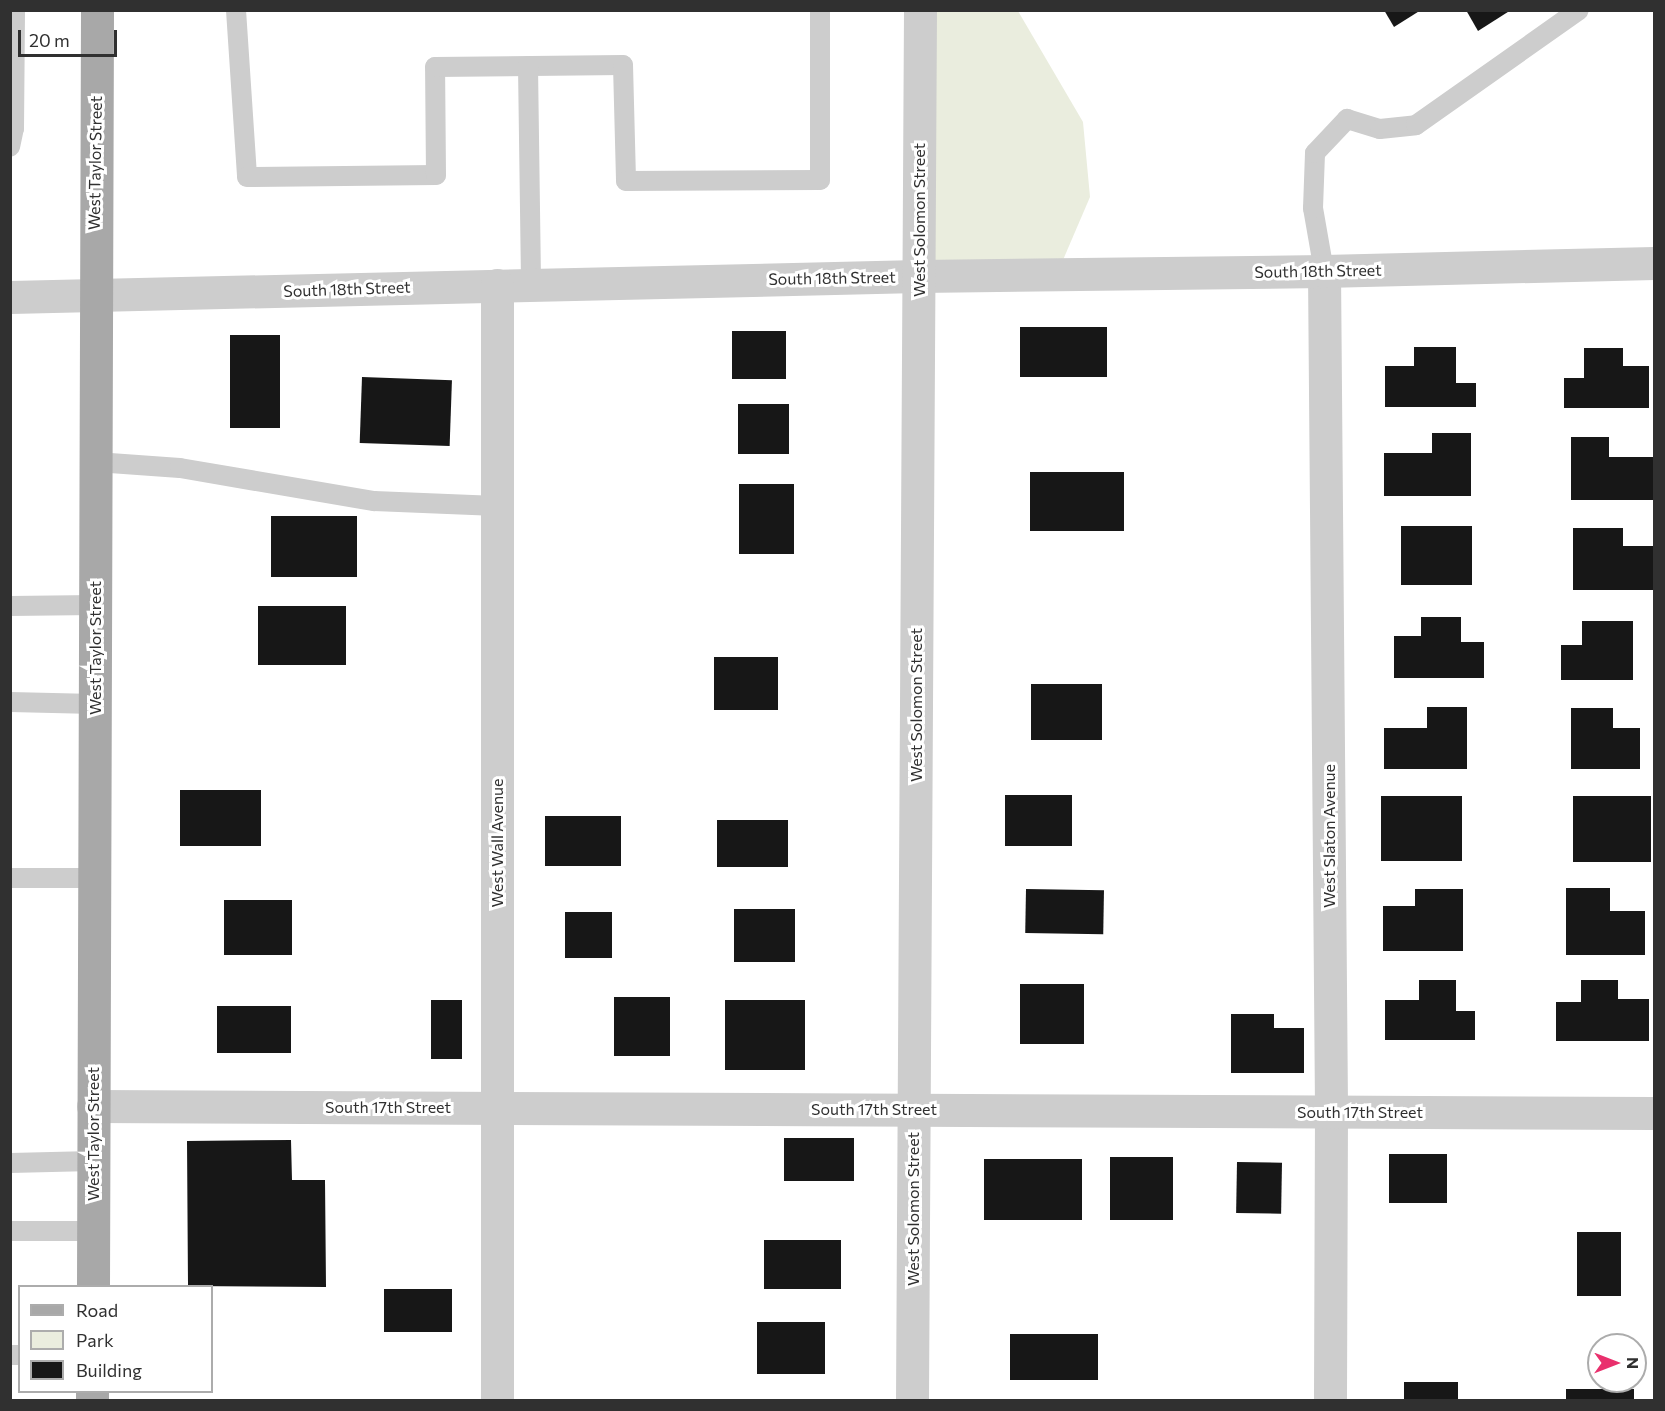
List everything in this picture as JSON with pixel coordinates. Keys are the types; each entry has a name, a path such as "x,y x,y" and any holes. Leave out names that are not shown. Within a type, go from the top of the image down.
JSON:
{"main road":[{"name":"West Taylor Street","path":"93,1285 96,462 94,296 97,10"}],"street":[{"name":"West Solomon Street","path":"912,1401 920,10"},
{"name":"South 18th Street","path":"10,297 531,284 1324,271 1654,263"},
{"name":"West Slaton Avenue","path":"1324,271 1331,1112 1330,1401"},
{"name":"West Wall Avenue","path":"497,285 497,1401"},
{"name":"South 17th Street","path":"93,1106 1654,1113"}],"lane":[{"path":"12,134 15,10"},
{"path":"236,10 247,177 436,175 435,67 623,65 626,181 820,180 820,10"},
{"path":"1324,271 1313,208 1315,153 1347,119 1380,129 1416,125 1579,10"},
{"path":"528,66 531,284"},
{"path":"96,462 180,468 374,501 497,506"},
{"path":"10,606 95,605"},
{"path":"13,702 94,704"},
{"path":"10,878 93,878"},
{"path":"10,1163 93,1161"},
{"path":"10,1231 93,1231"}],"green space":[{"path":"920,11 1018,11 1083,122 1090,197 1057,274 918,276"}],"building":[{"path":"1384,10 1421,10 1394,27"},
{"path":"1466,10 1511,10 1478,31"},
{"path":"1020,327 1107,327 1107,377 1020,377"},
{"path":"732,331 786,331 786,379 732,379"},
{"path":"230,335 280,335 280,428 230,428"},
{"path":"1414,347 1456,347 1456,383 1476,383 1476,407 1385,407 1385,366 1414,366"},
{"path":"1584,348 1623,348 1623,366 1649,366 1649,408 1564,408 1564,378 1584,378"},
{"path":"362,377 452,380 450,446 360,443"},
{"path":"738,404 789,404 789,454 738,454"},
{"path":"1432,433 1471,433 1471,496 1384,496 1384,453 1432,453"},
{"path":"1571,437 1609,437 1609,457 1654,457 1654,500 1571,500"},
{"path":"1030,472 1124,472 1124,531 1030,531"},
{"path":"739,484 794,484 794,554 739,554"},
{"path":"271,516 357,516 357,577 271,577"},
{"path":"1401,526 1472,526 1472,585 1401,585"},
{"path":"1573,528 1623,528 1623,546 1653,546 1653,590 1573,590"},
{"path":"258,606 346,606 346,665 258,665"},
{"path":"1421,617 1461,617 1461,642 1484,642 1484,678 1394,678 1394,636 1421,636"},
{"path":"1582,621 1633,621 1633,680 1561,680 1561,645 1582,645"},
{"path":"714,657 778,657 778,710 714,710"},
{"path":"1031,684 1102,684 1102,740 1031,740"},
{"path":"1427,707 1467,707 1467,769 1384,769 1384,728 1427,728"},
{"path":"1571,708 1613,708 1613,728 1640,728 1640,769 1571,769"},
{"path":"180,790 261,790 261,846 180,846"},
{"path":"1005,795 1072,795 1072,846 1005,846"},
{"path":"1381,796 1462,796 1462,861 1381,861"},
{"path":"1573,796 1651,796 1651,862 1573,862"},
{"path":"545,816 621,816 621,866 545,866"},
{"path":"717,820 788,820 788,867 717,867"},
{"path":"1566,888 1610,888 1610,911 1645,911 1645,955 1566,955"},
{"path":"1026,889 1104,890 1103,934 1025,933"},
{"path":"1415,889 1463,889 1463,951 1383,951 1383,906 1415,906"},
{"path":"224,900 292,900 292,955 224,955"},
{"path":"734,909 795,909 795,962 734,962"},
{"path":"565,912 612,912 612,958 565,958"},
{"path":"1419,980 1456,980 1456,1011 1475,1011 1475,1040 1385,1040 1385,1000 1419,1000"},
{"path":"1581,980 1618,980 1618,999 1649,999 1649,1041 1556,1041 1556,1002 1581,1002"},
{"path":"1020,984 1084,984 1084,1044 1020,1044"},
{"path":"614,997 670,997 670,1056 614,1056"},
{"path":"431,1000 462,1000 462,1059 431,1059"},
{"path":"725,1000 805,1000 805,1070 725,1070"},
{"path":"217,1006 291,1006 291,1053 217,1053"},
{"path":"1231,1014 1274,1014 1274,1028 1304,1028 1304,1073 1231,1073"},
{"path":"784,1138 854,1138 854,1181 784,1181"},
{"path":"291,1140 292,1180 325,1180 326,1287 188,1285 187,1141"},
{"path":"1389,1154 1447,1154 1447,1203 1389,1203"},
{"path":"1110,1157 1173,1157 1173,1220 1110,1220"},
{"path":"984,1159 1082,1159 1082,1220 984,1220"},
{"path":"1237,1162 1282,1163 1281,1214 1236,1213"},
{"path":"1577,1232 1621,1232 1621,1296 1577,1296"},
{"path":"764,1240 841,1240 841,1289 764,1289"},
{"path":"384,1289 452,1289 452,1332 384,1332"},
{"path":"757,1322 825,1322 825,1374 757,1374"},
{"path":"1010,1334 1098,1334 1098,1380 1010,1380"},
{"path":"1404,1382 1458,1382 1458,1400 1404,1400"},
{"path":"1566,1389 1587,1389 1587,1393 1634,1393 1634,1400 1566,1400"}]}
